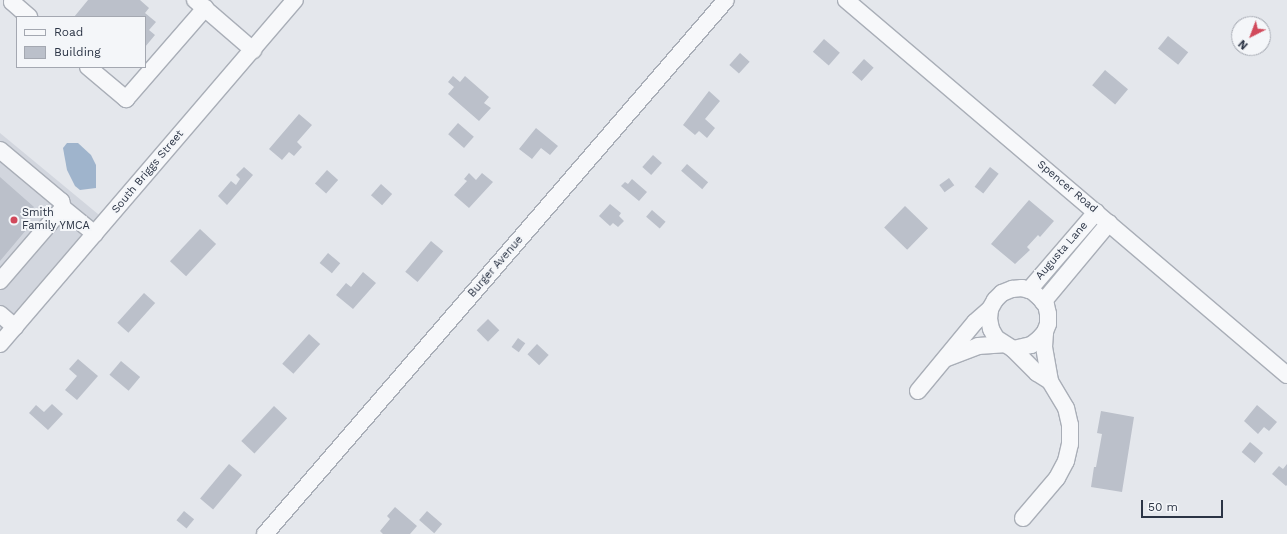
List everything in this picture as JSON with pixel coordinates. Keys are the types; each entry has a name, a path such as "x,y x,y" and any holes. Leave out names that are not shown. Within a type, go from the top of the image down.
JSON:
{"street":[{"path":"13,0 12,2 28,16"},
{"name":"South Briggs Street","path":"0,344 295,0"},
{"name":"Burger Avenue","path":"266,534 726,0"},
{"name":"Spencer Road","path":"846,0 1287,375"},
{"path":"89,68 126,99 200,4 253,50"},
{"path":"0,150 61,201 63,208 95,234"},
{"path":"0,281 63,208"},
{"name":"Augusta Lane","path":"1029,290 1096,212"},
{"name":"Augusta Lane","path":"1043,302 1109,223"},
{"path":"918,391 946,359 975,322 990,309 995,300 1002,293 1012,289 1022,288 1029,290 1043,302 1048,314 1048,324 1045,332 1039,340 1031,345 978,346 946,359"},
{"path":"990,309 989,319 991,329 996,338 1009,346 1037,373 1050,380"},
{"path":"0,314 15,327"},
{"path":"1023,518 1057,478 1066,461 1070,444 1070,425 1066,408 1050,380 1044,347 1045,332"}],"shaded area":[{"path":"0,133 104,219 0,340"}],"water":[{"path":"67,143 78,143 91,155 96,165 96,188 80,190 75,186 67,170 63,148"}],"building":[{"path":"88,0 140,0 149,8 145,13 156,22 149,30 155,35 146,46 146,16 75,16"},
{"path":"1168,36 1188,52 1178,65 1158,48"},
{"path":"824,39 840,53 829,66 813,52"},
{"path":"740,53 750,62 739,74 729,65"},
{"path":"864,59 874,68 862,81 852,72"},
{"path":"1105,70 1128,89 1115,105 1092,85"},
{"path":"453,76 460,82 465,76 489,97 484,103 491,108 479,121 448,94 454,87 448,82"},
{"path":"709,91 720,101 705,119 715,128 707,138 699,131 695,135 683,125"},
{"path":"299,114 312,125 297,142 302,147 294,156 289,152 282,160 269,149"},
{"path":"458,123 474,137 464,148 448,134"},
{"path":"536,128 558,146 550,155 541,148 532,159 519,149"},
{"path":"653,155 662,163 651,175 642,167"},
{"path":"687,164 708,182 702,189 681,171"},
{"path":"244,167 253,175 227,205 218,196 231,181 236,185 240,179 236,175"},
{"path":"990,167 999,174 983,193 975,187"},
{"path":"327,170 338,180 326,193 315,183"},
{"path":"469,173 476,180 482,173 493,182 469,208 454,195 467,181 464,179"},
{"name":"Smith Family YMCA","path":"0,177 34,207 25,218 32,223 0,261"},
{"path":"949,178 954,185 945,192 939,185"},
{"path":"632,179 647,192 639,201 621,186 625,182 628,184"},
{"path":"381,184 392,194 382,205 371,195"},
{"path":"1029,200 1054,221 1040,237 1038,235 1027,247 1030,250 1015,264 991,244"},
{"path":"610,204 621,213 619,216 624,221 618,227 613,223 610,226 599,216"},
{"path":"905,206 928,228 907,250 884,228"},
{"path":"652,210 666,222 660,229 646,217"},
{"path":"200,229 216,244 186,276 170,261"},
{"path":"431,241 443,251 418,282 405,272"},
{"path":"328,253 340,263 332,273 320,263"},
{"path":"363,272 376,283 353,309 336,295 346,283 351,287"},
{"path":"144,293 155,303 128,333 117,323"},
{"path":"488,319 499,330 488,342 477,330"},
{"path":"309,334 320,344 293,374 282,364"},
{"path":"518,338 525,343 519,352 512,347"},
{"path":"537,344 549,355 539,365 527,354"},
{"path":"78,359 98,376 77,400 65,390 77,376 69,369"},
{"path":"121,361 140,377 129,391 109,375"},
{"path":"52,404 63,414 48,430 29,413 36,405 44,412"},
{"path":"1257,405 1277,422 1269,431 1264,427 1258,434 1244,421"},
{"path":"274,406 287,418 254,453 241,441"},
{"path":"1101,411 1134,417 1122,492 1091,487 1102,434 1097,433"},
{"path":"1250,442 1263,453 1255,463 1242,452"},
{"path":"229,464 242,475 213,509 200,498"},
{"path":"1287,464 1286,486 1272,474 1279,466 1283,469"},
{"path":"395,507 417,526 410,534 383,534 380,531 390,519 387,516"},
{"path":"184,511 194,519 187,529 176,520"},
{"path":"427,511 442,524 434,533 419,520"}],"place":[{"name":"Smith Family YMCA","path":"14,220"}]}
